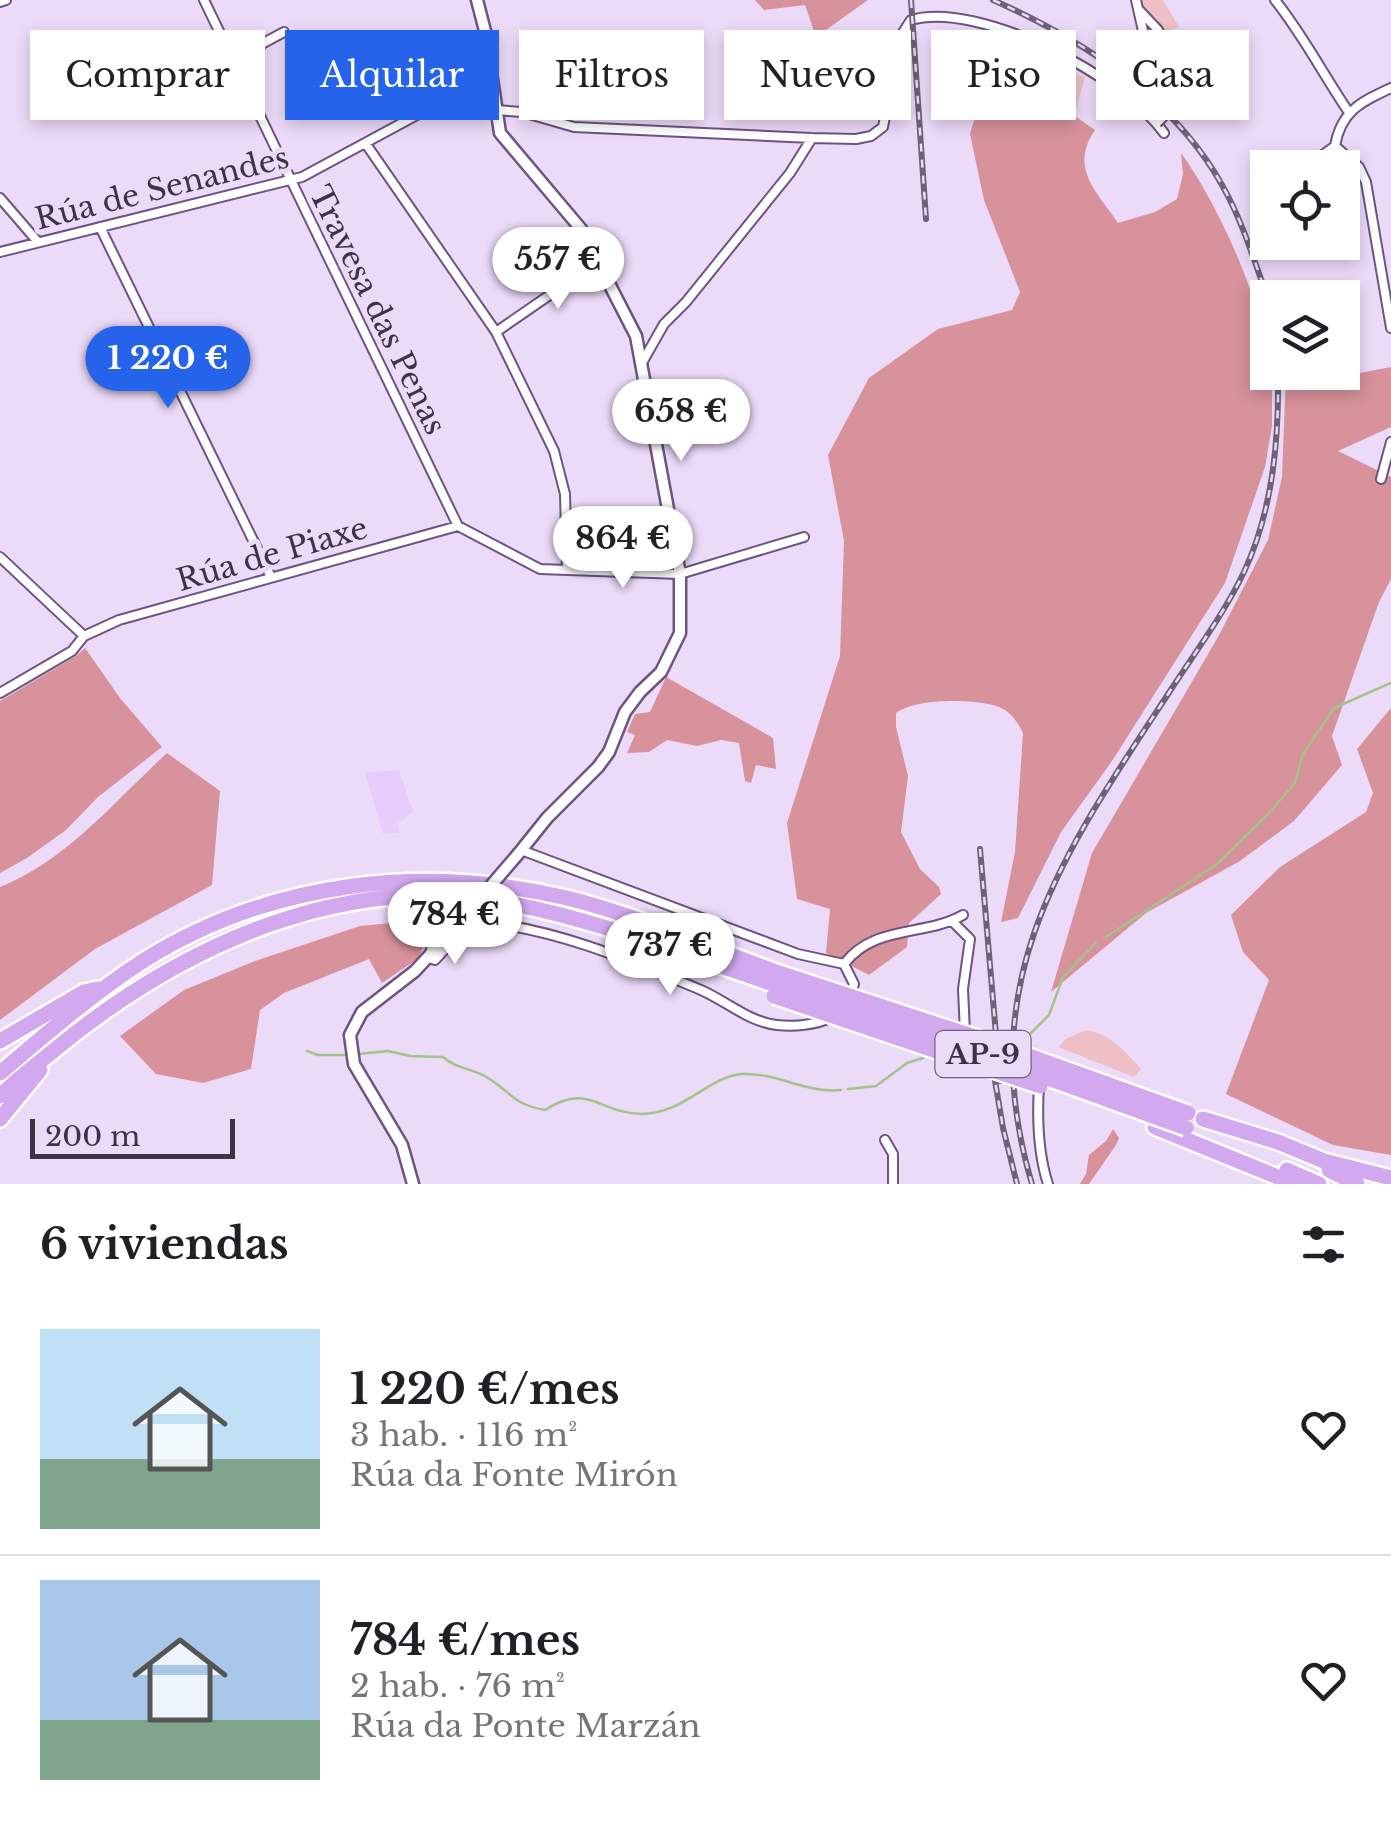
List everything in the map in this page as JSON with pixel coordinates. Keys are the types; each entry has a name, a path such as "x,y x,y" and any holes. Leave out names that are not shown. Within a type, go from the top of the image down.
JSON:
{"highway":[{"name":"AP-9","path":"0,1073 106,987 181,941 274,902 334,887 452,880 572,900 778,985"},
{"name":"AP-9","path":"0,1096 78,1031 164,971 225,941 280,920 336,906 378,899 440,898 507,903 614,931 778,985 981,1039 1357,1184"},
{"path":"778,985 1295,1184"},
{"path":"0,1042 84,992 106,987"},
{"path":"0,1119 78,1031"},
{"name":"AP-9","path":"1192,1120 1319,1184"},
{"path":"1192,1120 1391,1178"}],"street":[{"name":"Travesa das Penas","path":"204,0 218,30"},
{"path":"476,0 486,30"},
{"path":"1136,0 1143,30"},
{"path":"1276,0 1305,38 1348,111"},
{"path":"1139,10 1158,30"},
{"path":"499,110 522,112 574,128 812,138 871,136 882,127 900,38 910,20 928,14 948,14 1058,51 1122,92 1164,133"},
{"path":"265,42 284,32"},
{"path":"1330,150 1335,146 1348,111 1391,88"},
{"name":"Travesa das Penas","path":"261,120 458,526"},
{"name":"Rúa de Senandes","path":"0,252 310,174 409,120"},
{"path":"413,1184 402,1145 354,1064 350,1044 354,1025 362,1012 429,958 547,818 598,767 609,752 625,712 661,672 680,632 680,574 642,361 632,326 576,222 503,138 497,120"},
{"path":"1157,123 1160,120"},
{"path":"642,361 664,324 790,173 812,138"},
{"path":"366,144 496,332 554,451 565,494 567,570"},
{"path":"1335,146 1359,166 1366,182 1391,328"},
{"path":"0,198 38,242"},
{"path":"100,227 271,578"},
{"path":"496,332 599,261"},
{"path":"1381,479 1391,442"},
{"path":"458,526 540,568 680,574 804,537"},
{"name":"Rúa de Piaxe","path":"0,693 72,651 84,636 119,620 458,526"},
{"path":"0,557 84,636"},
{"path":"520,852 798,954 844,964"},
{"path":"844,964 852,954 888,934 952,921 962,915"},
{"path":"429,958 435,932 443,919 504,923 611,954 776,1025 828,1020 848,1003 854,984 844,964"},
{"path":"429,958 435,960 471,921"},
{"path":"952,921 970,940 962,988 966,1040 1041,1071 1038,1126 1048,1184"},
{"path":"885,1140 892,1154 892,1184"}],"shaded area":[{"path":"755,0 868,0 826,30 814,30 805,5 764,10"},
{"path":"1163,0 1179,27 1159,30 1139,3"},
{"path":"1076,75 1085,77 1076,110"},
{"path":"1076,117 1095,130 1088,143 1085,167 1094,189 1118,223 1155,212 1177,199 1183,174 1181,153 1225,228 1250,288 1250,390 1272,390 1272,426 1265,467 1225,583 1112,761 1061,832 1018,918 1001,922 1015,852 1023,733 1018,724 1001,708 973,702 930,702 896,713 908,776 901,832 920,869 941,894 909,923 907,947 869,975 826,953 830,909 797,899 787,823 840,656 844,541 828,455 869,378 938,329 1012,310 1020,292 984,200 970,134 974,120 1076,120"},
{"path":"1391,367 1391,427 1338,451 1391,477 1391,579 1379,602 1332,736 1342,765 1294,821 1240,861 1146,913 1051,992 1092,853 1218,637 1268,540 1282,477 1285,390 1360,390 1360,373"},
{"path":"85,648 120,698 162,747 98,797 66,830 0,873 0,701"},
{"path":"666,677 773,738 776,769 756,765 751,783 745,781 739,743 721,740 697,746 667,740 649,752 627,753 635,735 627,732 635,714 650,712"},
{"path":"1391,708 1391,1155 1333,1145 1226,1094 1269,980 1243,952 1231,915 1280,867 1366,812 1373,793 1357,749"},
{"path":"167,753 220,791 212,885 95,949 0,1020 0,887 68,846"},
{"path":"399,770 413,812 397,824 400,833 383,834 365,773"},
{"path":"433,919 419,958 382,983 369,959 284,993 260,1010 251,1069 203,1083 156,1074 120,1036 184,990 255,961 360,926"},
{"path":"1086,1030 1110,1039 1141,1069 1134,1077 1058,1047"},
{"path":"1113,1129 1119,1138 1116,1145 1089,1184 1080,1184 1089,1155"}],"waterway":[{"path":"1106,937 1217,864 1295,783 1303,754 1334,708 1391,683"},
{"path":"1028,1036 1049,1015 1063,977 1096,943"},
{"path":"307,1051 350,1055"},
{"path":"358,1054 388,1051 443,1057 488,1078 519,1101 545,1110 560,1102 584,1099 627,1112 656,1112 742,1074 767,1076 816,1089 841,1090"},
{"path":"848,1089 876,1086 907,1063 923,1058"}],"railway":[{"path":"911,0 926,219"},
{"path":"993,0 1092,53 1152,98 1178,125 1202,153 1229,198 1261,280"},
{"path":"1032,1184 1016,1110 1013,1043 1021,980 1039,921 1064,863 1096,806 1244,572 1268,499 1278,390"},
{"path":"980,849 1000,1081"},
{"path":"993,1069 1017,1184"}]}
